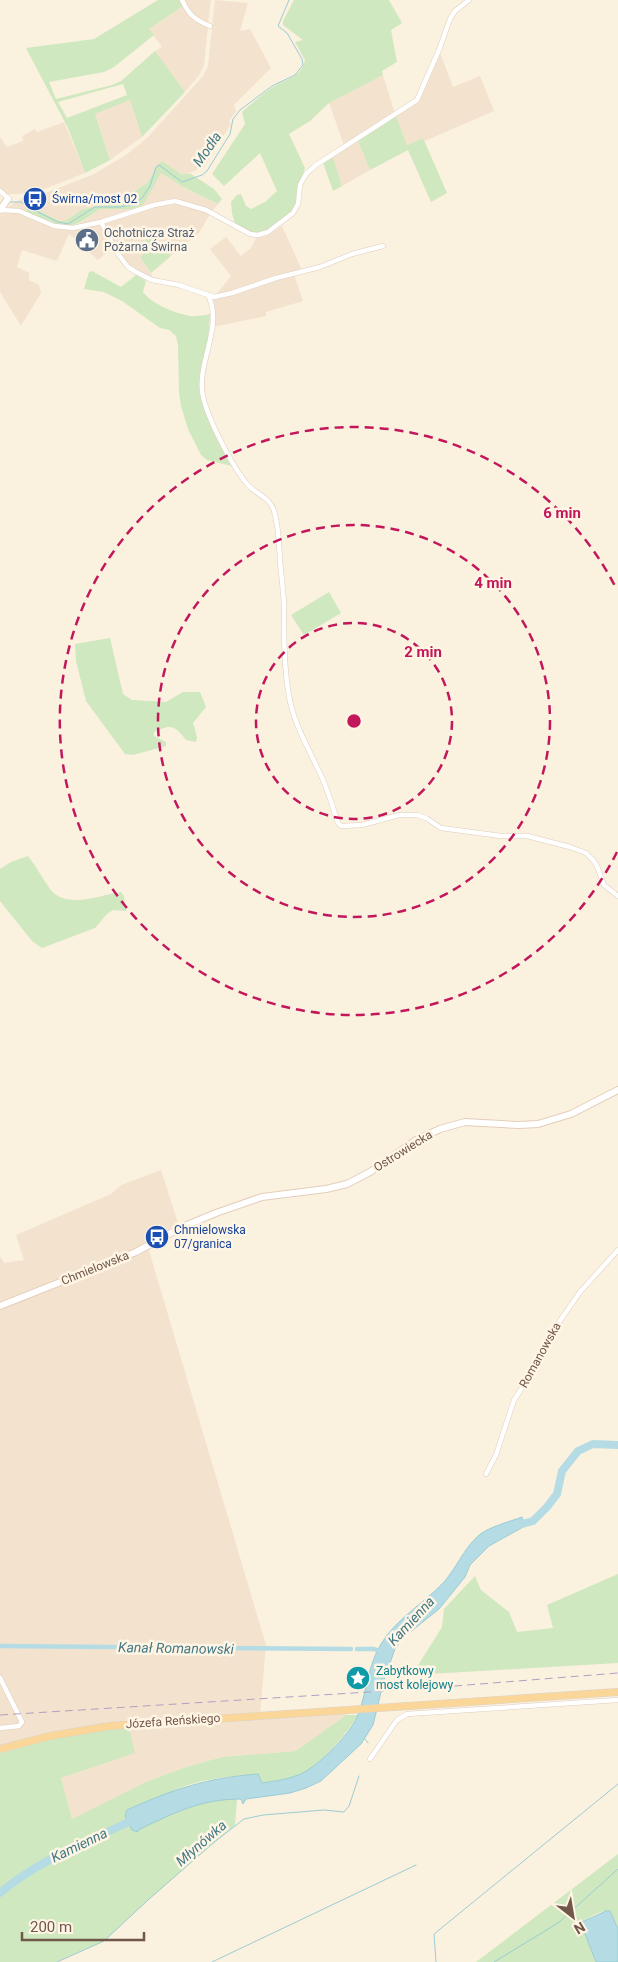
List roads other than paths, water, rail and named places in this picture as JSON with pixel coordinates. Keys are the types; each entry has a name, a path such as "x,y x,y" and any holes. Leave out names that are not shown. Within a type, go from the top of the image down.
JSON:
{"main road":[{"name":"Józefa Reńskiego","path":"0,1749 50,1736 110,1726 618,1692"}],"street":[{"path":"182,0 192,18 210,26"},
{"path":"0,192 4,205 54,226 65,228 101,222 171,201 206,210 250,234 258,236 268,232 293,213 298,204 300,186 310,170 330,155 417,100 439,50 450,19 469,0"},
{"path":"101,222 118,254 128,267 152,280 179,286 209,297 220,297 383,246"},
{"path":"209,297 212,314 210,342 202,391 213,424 236,468 250,488 263,496 274,510 277,525 289,698 301,734 323,780 338,823 341,826 347,827 362,826 399,815 417,815 447,830 500,836 527,836 586,853 597,866 604,884 618,896"},
{"name":"Ostrowiecka","path":"216,1213 262,1197 326,1189 347,1184 370,1172 416,1140 449,1125 472,1122 519,1125 538,1124 570,1114 618,1090"},
{"name":"Chmielowska","path":"0,1306 136,1252 182,1227 216,1213"},
{"name":"Romanowska","path":"486,1474 496,1455 514,1400 540,1361 557,1325 590,1280 618,1250"},
{"path":"0,1678 22,1721 19,1726 0,1728"},
{"path":"370,1759 397,1720 407,1714 618,1700"}],"water":[{"path":"522,1517 525,1526 489,1546 470,1565 465,1577 439,1609 404,1637 395,1649 384,1680 373,1725 361,1744 321,1781 290,1793 246,1799 243,1804 241,1799 200,1804 164,1818 138,1830 138,1832 132,1830 125,1816 127,1810 175,1790 222,1778 258,1774 262,1783 278,1781 303,1773 318,1762 343,1738 355,1720 362,1704 373,1660 387,1635 402,1619 443,1583 472,1542 481,1534 491,1528"},
{"path":"610,1911 618,1929 618,1962 596,1962 582,1926 582,1922"}],"waterway":[{"name":"Modła","path":"9,202 21,202 58,222 68,224 95,207 120,207 135,204 142,198 150,186 156,167 159,165 182,182 202,175 207,171 230,134 233,119 240,110 272,86 295,75 303,65 302,59 287,33 278,26 289,0"},
{"name":"Kamienna","path":"515,1526 533,1521 547,1507 557,1494 562,1471 578,1451 593,1444 618,1445"},
{"name":"Kanał Romanowski","path":"0,1646 351,1649"},
{"name":"Kanał Romanowski","path":"357,1649 374,1649 382,1652"},
{"name":"Młynówka","path":"365,1739 368,1743"},
{"name":"Młynówka","path":"57,1962 104,1941 213,1843 244,1819 263,1815 324,1810 344,1812 349,1806 359,1776"},
{"path":"436,1962 434,1934 618,1784"},
{"name":"Kamienna","path":"0,1893 15,1881 49,1860 137,1818"},
{"path":"212,1962 416,1865"},
{"path":"494,1962 558,1923 618,1869"}],"railway":[{"path":"0,1715 417,1689 618,1673"}],"place":[{"name":"Świrna/most 02","path":"35,199"},
{"name":"Ochotnicza Straż Pożarna Świrna","path":"87,240"},
{"name":"Chmielowska 07/granica","path":"157,1237"},
{"name":"Zabytkowy most kolejowy","path":"358,1678"}]}
